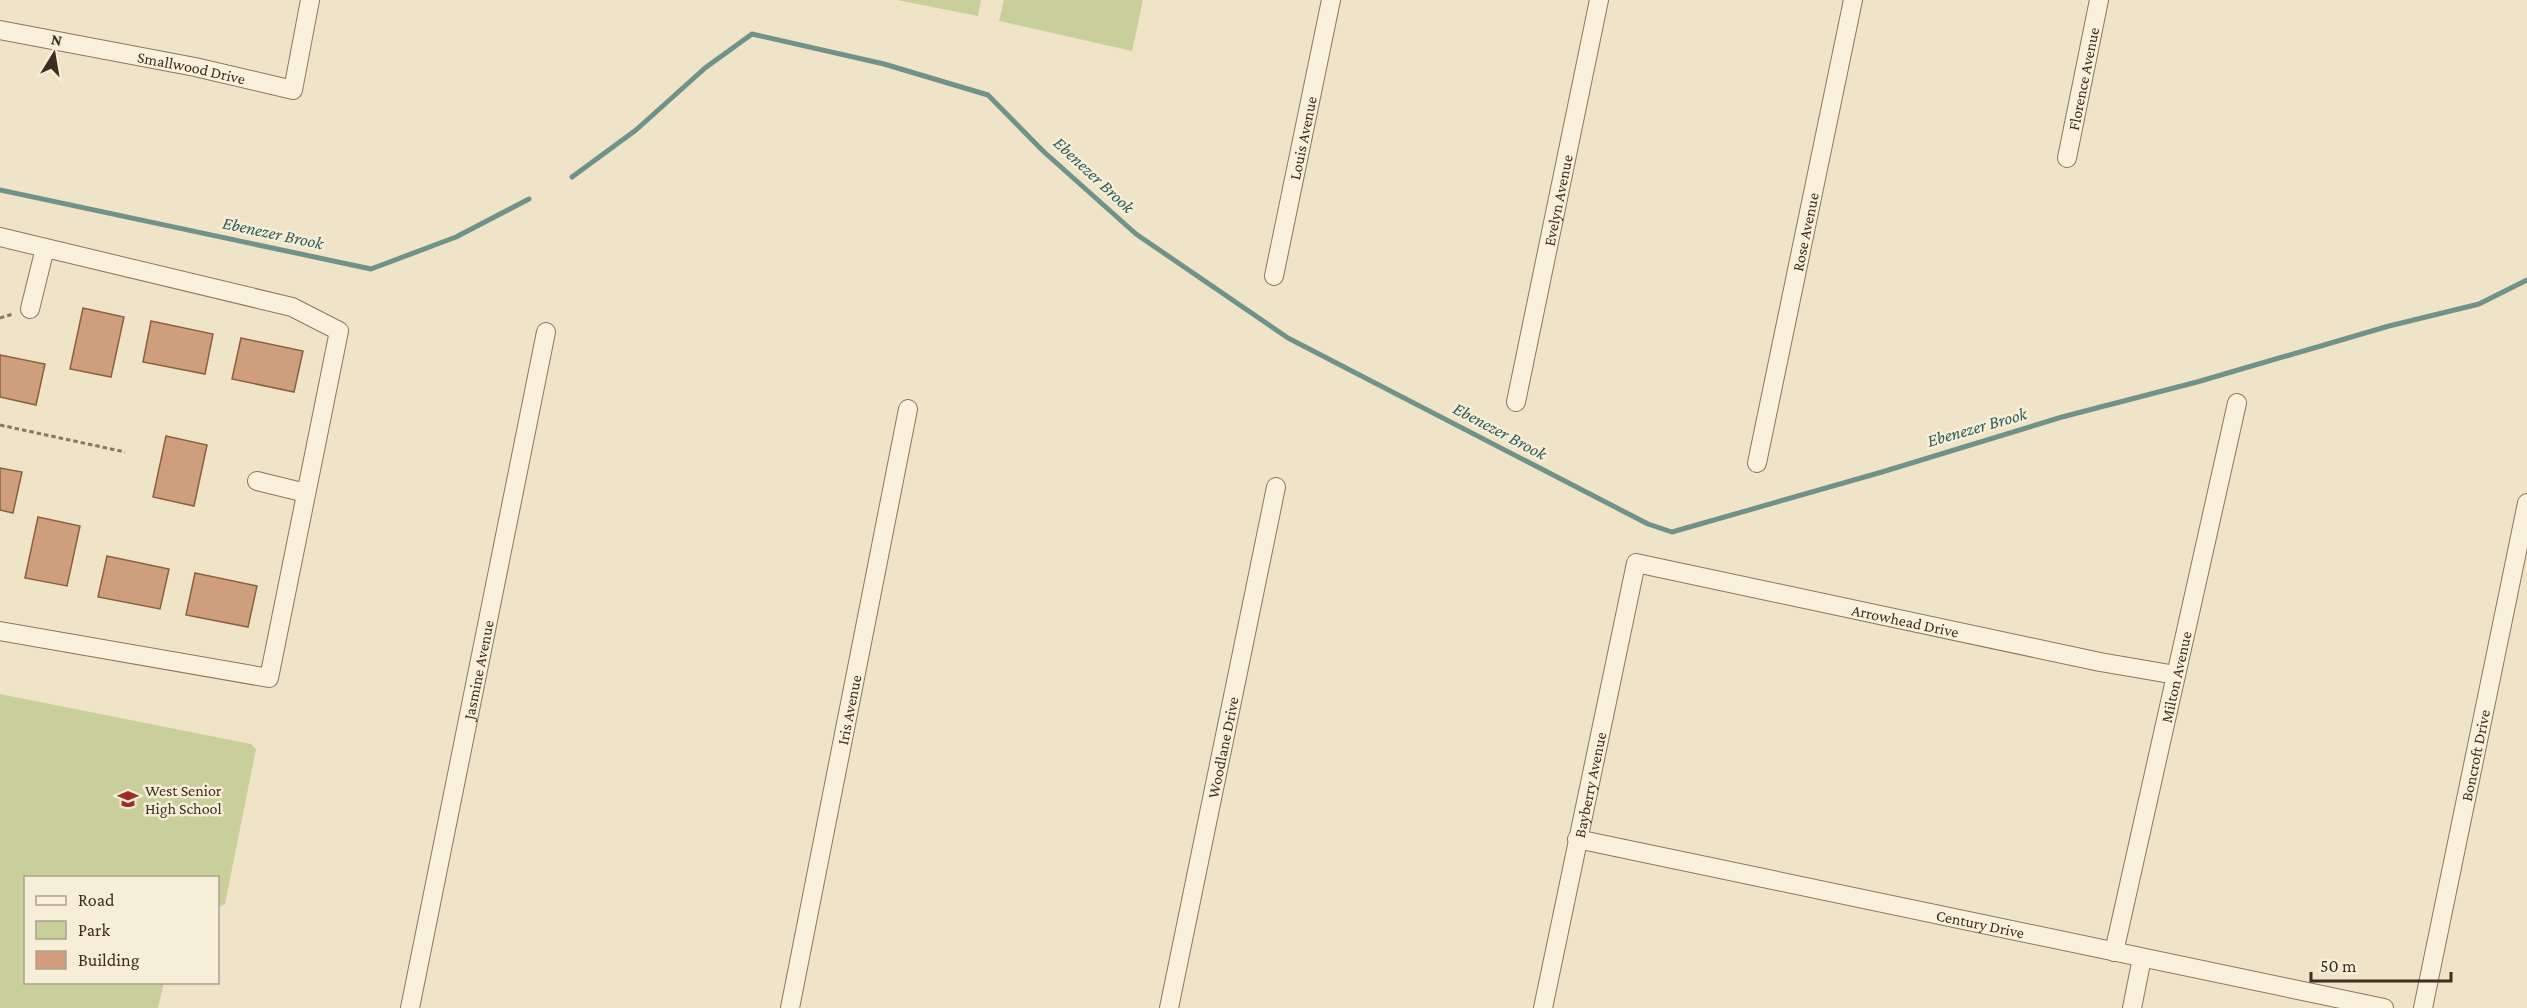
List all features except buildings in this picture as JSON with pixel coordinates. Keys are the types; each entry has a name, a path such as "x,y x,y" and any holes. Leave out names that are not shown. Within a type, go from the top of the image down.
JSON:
{"street":[{"name":"Smallwood Drive","path":"0,30 195,67 293,90 310,0"},
{"name":"Louis Avenue","path":"1274,276 1330,0"},
{"name":"Evelyn Avenue","path":"1516,402 1599,0"},
{"name":"Rose Avenue","path":"1757,463 1853,0"},
{"name":"Florence Avenue","path":"2067,158 2099,0"},
{"path":"0,237 292,307 339,331 268,678 0,631"},
{"path":"30,309 45,248"},
{"name":"Jasmine Avenue","path":"410,1008 546,332"},
{"name":"Milton Avenue","path":"2114,952 2237,403"},
{"name":"Iris Avenue","path":"790,1008 908,409"},
{"path":"256,482 306,493"},
{"name":"Woodlane Drive","path":"1168,1008 1276,487"},
{"name":"Boncroft Drive","path":"2422,1008 2527,503"},
{"name":"Arrowhead Drive","path":"1636,563 2100,662 2176,675"},
{"name":"Bayberry Avenue","path":"1543,1008 1636,563"},
{"name":"Century Drive","path":"1577,839 2384,1008"},
{"path":"2132,1008 2142,958"}],"path":[{"path":"0,424 125,452"}],"green space":[{"path":"897,0 981,0 978,16"},
{"path":"1004,0 1143,0 1132,51 999,21"},
{"name":"West Senior High School","path":"0,694 251,744 256,749 225,904 219,907 219,876 24,876 24,984 164,984 158,1008 0,1008"}],"waterway":[{"name":"Ebenezer Brook","path":"572,177 636,130 705,68 752,34 884,64 988,95 1043,151 1136,234 1288,338 1648,524 1672,532 1882,472 2062,417 2197,382 2389,326 2479,304 2527,280"},
{"name":"Ebenezer Brook","path":"0,190 371,269 456,237 529,199"}],"place":[{"name":"West Senior High School","path":"128,799"}]}
